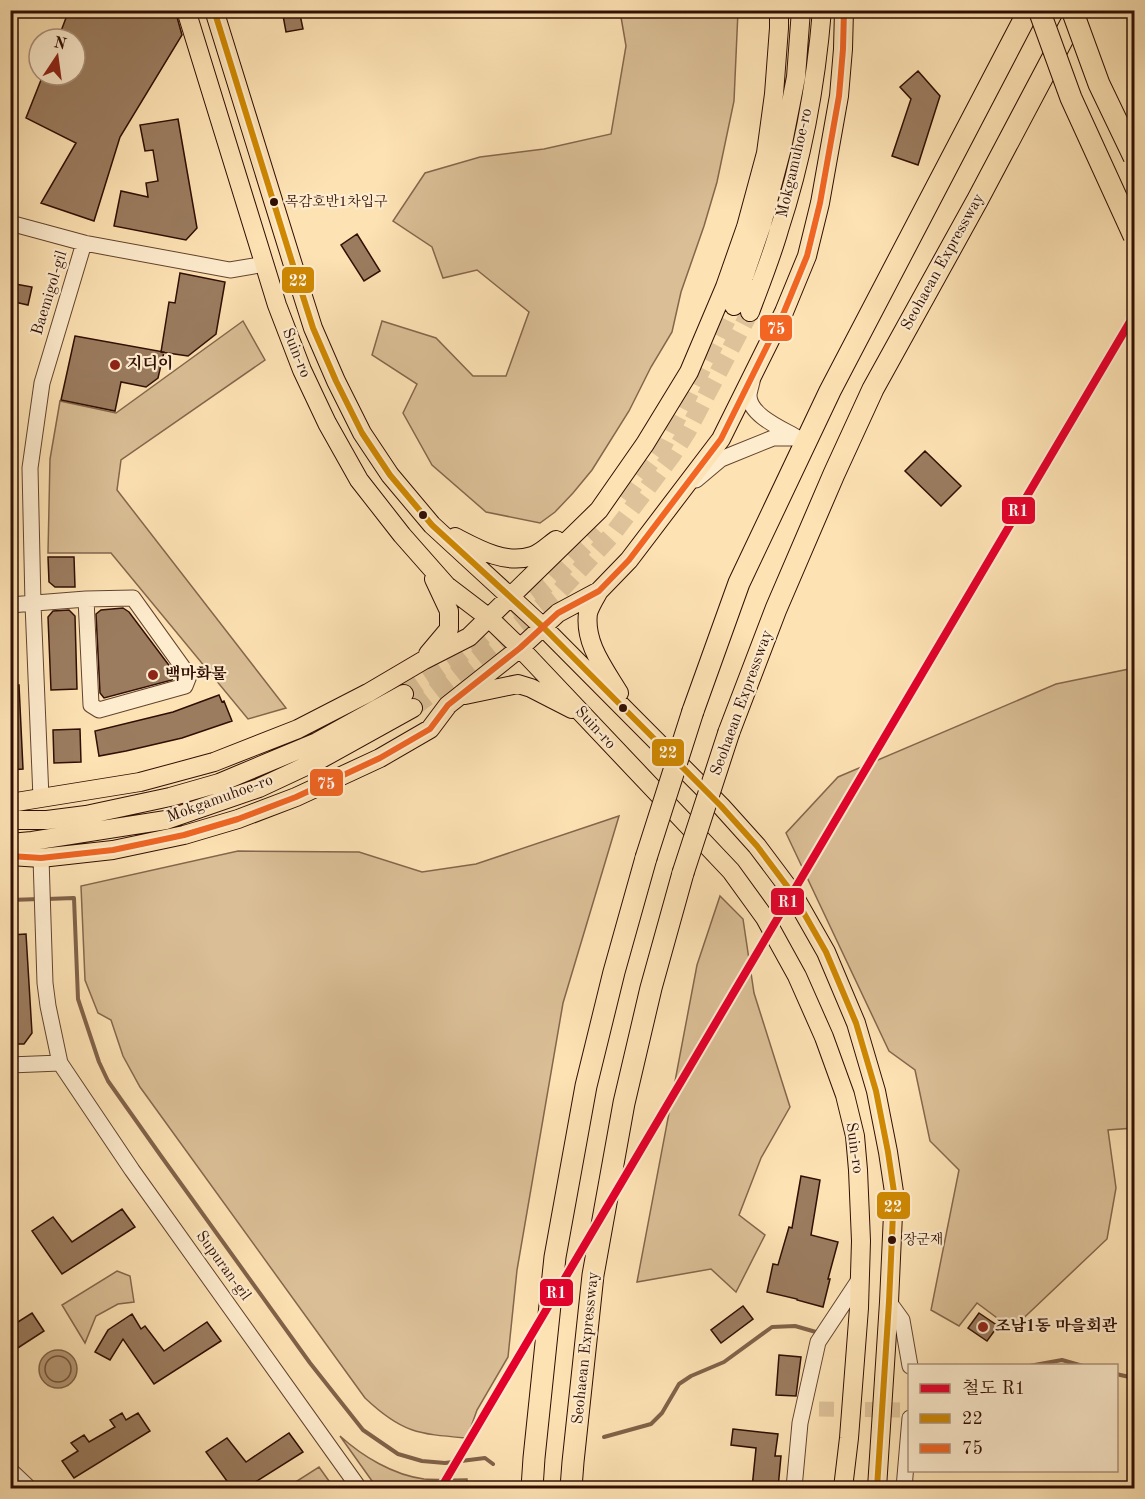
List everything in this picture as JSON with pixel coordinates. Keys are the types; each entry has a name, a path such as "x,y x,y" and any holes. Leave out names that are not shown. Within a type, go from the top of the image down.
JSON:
{"highway":[{"path":"998,67 1017,10"},
{"path":"532,1488 555,1257 586,1086 614,972 646,858 693,711 739,583 830,391 1029,10"},
{"path":"1039,10 1071,98 1134,236"},
{"path":"1072,10 1099,84 1134,157"},
{"name":"Seohaean Expressway","path":"571,1488 593,1275 624,1103 651,988 683,873 729,732 776,609 873,389 978,199 1078,10"}],"main road":[{"name":"Suin-ro","path":"186,10 277,305 302,370 327,423 359,480 402,535 447,586 489,618 520,648 731,871 765,918 796,976 824,1037 845,1095 855,1136 859,1182 861,1241 859,1308 843,1488"},
{"name":"Suin-ro","path":"214,10 314,328 336,381 373,450 390,475 432,525 543,627 721,806 757,846 793,894 826,952 856,1023 876,1090 894,1192 877,1488"},
{"path":"10,803 140,782 214,762 298,729 469,637 600,510 645,444 688,372 725,287 758,187 766,153 774,94 779,10"},
{"name":"Mokgamuhoe-ro","path":"801,10 796,77 782,148 742,309 779,230 801,149 814,79 822,10"},
{"path":"10,856 41,858 113,850 183,835 238,819 296,797 380,758 430,729 448,705 520,648 558,613 598,591 629,560 721,439 784,312 807,256 820,203 839,96 844,10"},
{"path":"432,525 480,550 513,560 534,556 600,510"},
{"path":"424,660 449,629 449,611 425,561"},
{"path":"598,591 588,611 588,632 595,655 637,722"},
{"path":"460,696 518,684 531,688 584,715"},
{"name":"Mokgamuhoe-ro","path":"10,820 86,815 170,797 219,783 409,701 321,759 259,788 166,820 10,843"}],"street":[{"path":"10,223 84,243 230,270 265,264"},
{"name":"Baemigol-gil","path":"41,798 30,468 42,383 84,243"},
{"path":"682,491 721,459 773,438 798,438 758,414 749,398 754,371"},
{"path":"10,605 86,599 133,598 189,675 185,686 99,710 91,705 86,599"},
{"name":"Supuran-gil","path":"41,858 45,983 60,1064 132,1170 359,1488"},
{"path":"10,1065 60,1064"},
{"path":"794,1488 800,1422 811,1408 818,1341 860,1280"},
{"path":"889,1302 902,1320 910,1364"},
{"path":"904,1488 906,1413"},
{"path":"10,1470 29,1488"}],"shaded area":[{"path":"620,11 738,11 734,101 717,182 681,292 672,332 629,411 592,470 555,512 540,523 486,512 432,465 403,413 417,384 372,355 382,321 436,338 473,376 506,376 529,312 477,270 443,278 432,247 393,221 425,173 480,157 544,149 611,134 626,46"},
{"path":"243,321 265,360 121,460 117,490 286,708 248,719 111,553 48,553 50,459 60,401 116,413"},
{"path":"1134,668 1134,1128 1108,1130 1116,1188 1107,1239 1012,1329 977,1303 959,1326 931,1310 959,1170 930,1141 915,1070 889,1051 786,833 838,777 1056,684"},
{"path":"619,816 563,1003 517,1270 508,1357 477,1410 467,1438 412,1430 378,1410 365,1398 140,1087 123,1056 111,1020 98,1013 85,980 81,886 238,851 359,852 422,872 476,864"},
{"path":"720,896 743,919 754,993 790,1107 761,1158 739,1215 765,1235 736,1292 711,1269 637,1282 697,965"},
{"path":"117,1271 130,1276 134,1302 118,1304 96,1316 85,1343 62,1305"},
{"path":"340,1436 358,1451 390,1469 424,1479 467,1479 466,1488 377,1488"},
{"path":"319,1467 334,1488 286,1488"}],"water":[{"path":"58,1350 72,1355 77,1369 72,1383 58,1388 44,1383 39,1369 44,1355"}],"building":[{"path":"69,10 175,10 182,35 120,137 94,221 41,203 76,143 26,118 38,87 87,87 87,27 63,27"},
{"path":"282,10 299,10 303,29 286,32"},
{"path":"918,71 940,96 918,165 892,156 911,99 900,87"},
{"path":"178,119 197,228 186,240 114,226 121,191 148,197 146,183 158,181 153,150 145,151 140,125"},
{"path":"357,234 380,271 364,281 341,245"},
{"path":"180,273 225,282 216,334 188,356 161,352 169,302 175,303"},
{"path":"10,283 32,287 28,305 10,301"},
{"name":"지디이","path":"75,336 164,352 158,378 146,387 121,382 115,411 61,400"},
{"path":"925,451 961,486 941,506 905,471"},
{"path":"48,557 74,557 75,587 55,587 49,582"},
{"path":"123,608 129,612 174,672 172,680 104,698 100,693 96,614 101,610"},
{"path":"69,610 75,616 77,689 51,690 48,617 53,611"},
{"path":"10,685 19,685 23,769 10,770"},
{"path":"219,695 232,721 182,738 99,756 95,731 173,712"},
{"path":"80,729 81,762 54,763 53,730"},
{"path":"26,934 32,1033 24,1044 10,1044 10,935"},
{"path":"801,1176 820,1180 811,1235 838,1242 823,1307 767,1292 773,1264 778,1265 789,1227 792,1228"},
{"path":"122,1209 135,1227 62,1274 32,1231 53,1217 72,1242"},
{"path":"743,1306 753,1319 721,1343 711,1330"},
{"path":"32,1313 44,1331 10,1353 10,1327"},
{"name":"조남1동 마을회관","path":"979,1313 998,1326 987,1341 968,1328"},
{"path":"132,1314 141,1329 145,1326 164,1351 207,1322 221,1341 154,1384 123,1339 110,1360 95,1352 108,1330"},
{"path":"779,1355 801,1357 796,1396 776,1395"},
{"path":"122,1413 126,1420 138,1413 150,1431 74,1478 62,1461 78,1451 71,1443 84,1435 89,1442 115,1427 110,1420"},
{"path":"733,1429 778,1434 775,1456 781,1456 778,1488 752,1488 756,1448 731,1445"},
{"path":"289,1433 303,1452 246,1488 232,1488 206,1452 227,1438 246,1462"}],"waterway":[{"path":"47,899 74,898 78,999 99,1062 108,1081 310,1363 363,1430 398,1454 422,1461 445,1463 485,1458 493,1464"},
{"path":"10,900 40,899"},
{"path":"604,1437 651,1424 662,1413 679,1384 691,1376 724,1362 772,1327 795,1326 816,1332"},
{"path":"1040,1364 1062,1360 1076,1364"},
{"path":"1118,1374 1134,1378"}],"tunnel":[{"path":"624,499 664,444 734,306"},
{"path":"413,708 559,592 612,535 687,432 750,312"},
{"path":"404,694 461,655 550,582 599,531"},
{"path":"819,1409 900,1410"}],"rail line":[{"name":"R1","path":"441,1488 1134,315"}],"transit line":[{"name":"22","path":"214,10 313,328 362,433 390,475 432,525 543,627 721,806 757,846 793,894 826,952 856,1023 876,1091 894,1192 877,1488"},
{"name":"75","path":"10,856 41,858 113,850 184,835 238,819 296,797 380,758 430,729 448,705 520,648 558,613 599,591 629,560 721,439 784,312 807,256 820,203 839,96 844,10"}],"place":[{"name":"목감호반1차입구","path":"274,202"},
{"name":"지디이","path":"115,365"},
{"name":"백마화물","path":"153,675"},
{"name":"장군재","path":"892,1240"},
{"name":"조남1동 마을회관","path":"983,1327"}]}
